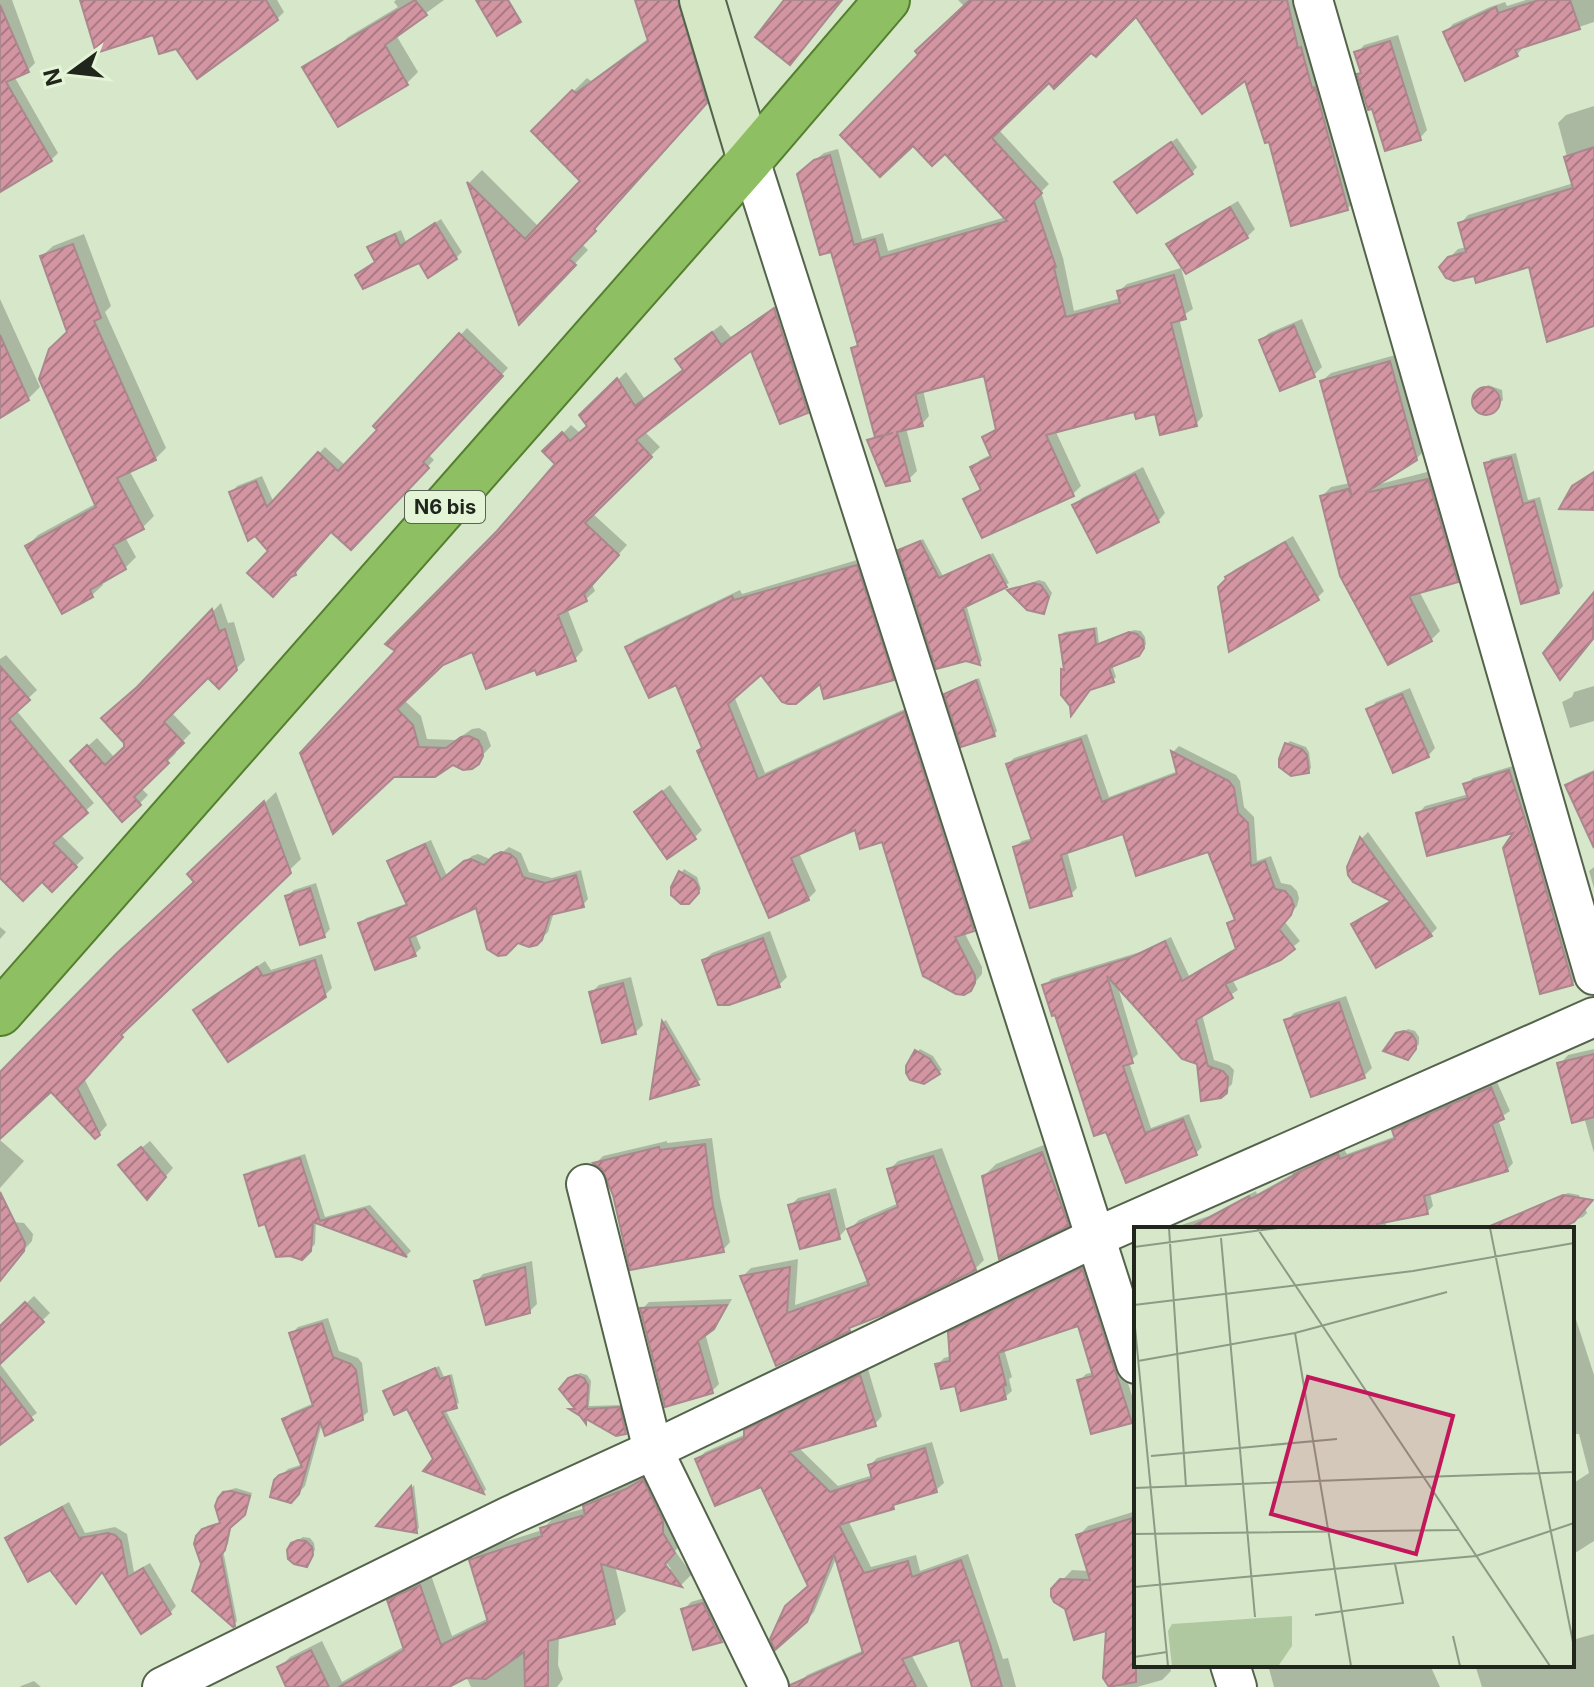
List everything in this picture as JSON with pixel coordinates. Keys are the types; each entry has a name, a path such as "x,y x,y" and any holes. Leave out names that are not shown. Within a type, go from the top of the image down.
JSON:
{"highway":[{"name":"N6 bis","path":"0,1013 887,0"}],"main road":[{"path":"702,0 750,160"}],"street":[{"path":"1313,0 1594,975"},
{"path":"750,160 1134,1358"},
{"path":"162,1687 509,1516 1096,1237 1594,1017"},
{"path":"586,1184 653,1450 769,1687"},
{"path":"1231,1667 1237,1687"}],"building":[{"path":"80,0 266,0 278,20 197,79 176,49 159,54 153,35 96,53"},
{"path":"415,0 427,15 385,45 408,85 338,127 302,67"},
{"path":"476,0 508,0 521,22 497,36"},
{"path":"635,0 678,0 707,103 594,229 596,231 569,259 576,265 519,325 467,182 525,239 580,181 531,131 572,90 576,93 648,41"},
{"path":"784,0 842,0 790,65 755,37"},
{"path":"970,0 1287,0 1298,48 1301,47 1312,88 1315,87 1348,210 1291,226 1269,142 1265,143 1245,81 1202,114 1136,17 1096,57 1091,53 1054,89 1049,83 992,138 1042,193 1034,201 1056,267 1066,317 1120,303 1117,291 1174,275 1186,319 1171,323 1197,426 1160,435 1155,414 1136,419 1134,412 1046,435 1074,496 982,538 963,499 981,490 970,467 991,457 982,437 996,430 984,376 915,394 923,426 897,432 910,481 886,486 867,440 893,433 875,437 851,348 858,346 831,252 820,255 797,174 814,160 830,155 854,245 875,239 880,258 1007,221 945,154 932,166 913,146 880,177 840,135 918,55 915,51"},
{"path":"1539,0 1570,0 1580,29 1515,50 1518,56 1465,81 1443,32 1496,7 1498,13"},
{"path":"0,5 29,72 6,82 52,161 0,192"},
{"path":"1390,41 1421,140 1385,151 1372,109 1368,110 1354,52"},
{"path":"1171,142 1193,174 1137,213 1114,182"},
{"path":"1594,147 1594,326 1547,342 1529,267 1476,283 1474,276 1454,281 1446,278 1439,267 1448,257 1466,252 1458,223 1573,188 1564,157"},
{"path":"1230,207 1248,238 1186,274 1166,244"},
{"path":"435,223 457,259 428,278 419,263 363,289 355,275 375,262 367,247 395,234 400,246"},
{"path":"73,244 101,318 94,321 156,460 117,478 144,529 113,545 126,569 90,590 93,597 62,614 25,546 96,507 39,379 49,349 67,332 40,256"},
{"path":"774,308 808,413 780,424 751,351 636,440 652,457 585,523 619,555 584,594 587,601 558,615 576,661 537,675 535,670 486,689 472,652 443,665 397,709 413,725 419,747 446,748 461,737 469,736 478,740 483,756 479,764 463,770 453,765 435,777 394,777 333,834 300,753 395,651 385,644 497,531 555,464 542,451 562,432 570,441 587,426 579,415 617,378 635,406 683,370 675,359 712,332 721,345"},
{"path":"1294,325 1315,377 1280,391 1259,340"},
{"path":"459,333 503,376 423,462 429,468 351,550 331,532 295,572 296,575 273,597 247,573 268,551 255,536 248,541 229,492 256,481 267,507 318,452 338,471 377,430 373,426"},
{"path":"0,335 29,400 0,418"},
{"path":"1390,361 1417,460 1365,493 1428,479 1458,582 1409,596 1432,641 1388,665 1340,576 1320,496 1348,489 1352,496 1320,381"},
{"path":"1486,387 1496,391 1500,401 1496,411 1486,415 1476,411 1472,401 1476,391"},
{"path":"1511,457 1523,504 1534,501 1559,593 1521,604 1484,463"},
{"path":"1594,472 1594,510 1559,509 1572,486"},
{"path":"1135,474 1159,522 1097,553 1072,505"},
{"path":"920,541 939,578 989,555 1007,587 963,608 980,665 966,661 936,669 898,550"},
{"path":"1285,542 1319,600 1229,652 1218,587 1225,577"},
{"path":"857,565 894,680 824,699 820,684 796,704 788,704 782,702 761,675 728,704 758,779 904,712 974,931 955,937 975,976 971,991 964,995 956,994 923,976 882,842 860,849 855,830 791,858 809,900 769,918 697,751 702,748 676,685 649,698 625,647 732,596 734,600"},
{"path":"1034,583 1041,585 1049,597 1044,614 1027,610 1007,590"},
{"path":"1594,592 1593,639 1560,680 1543,653"},
{"path":"212,609 219,631 225,629 237,670 219,689 208,678 164,722 184,743 166,760 169,763 134,797 141,805 122,822 70,761 87,745 105,765 124,747 124,743 101,718 137,687"},
{"path":"1094,629 1096,645 1129,632 1143,640 1144,648 1139,656 1109,668 1114,682 1090,690 1071,716 1070,706 1061,695 1061,669 1064,670 1059,635"},
{"path":"0,666 30,700 9,719 88,813 53,843 77,867 52,892 42,882 23,901 0,878"},
{"path":"976,680 995,736 961,747 944,694"},
{"path":"1402,694 1429,757 1393,773 1366,709"},
{"path":"1081,739 1102,802 1177,774 1171,751 1229,781 1234,788 1238,813 1248,823 1251,866 1265,861 1275,889 1285,891 1294,906 1291,915 1279,929 1295,949 1281,960 1225,984 1233,998 1196,1020 1208,1066 1223,1071 1228,1077 1227,1093 1221,1098 1201,1101 1197,1064 1182,1059 1107,976 1133,1063 1123,1066 1145,1133 1183,1119 1197,1155 1126,1183 1106,1132 1094,1136 1055,1015 1052,1016 1042,985 1132,957 1165,941 1182,981 1236,949 1227,923 1235,920 1208,852 1136,876 1123,834 1061,855 1072,896 1030,908 1013,847 1032,841 1006,764"},
{"path":"1285,743 1302,749 1307,755 1309,773 1291,776 1279,767"},
{"path":"1509,770 1573,985 1540,994 1503,848 1513,833 1427,856 1416,813 1468,798 1463,784"},
{"path":"1594,772 1594,848 1565,785"},
{"path":"662,791 696,839 667,859 634,812"},
{"path":"264,801 291,873 121,1035 123,1037 77,1088 100,1135 95,1139 51,1092 0,1139 0,1072 117,953 194,882 187,874"},
{"path":"1360,837 1432,936 1376,968 1351,924 1391,901 1353,882 1348,875 1347,867"},
{"path":"425,844 441,880 464,861 471,859 484,865 501,852 516,859 523,877 545,883 576,875 584,907 550,915 542,940 537,945 529,947 518,943 506,955 498,956 487,949 476,908 409,938 416,956 375,970 358,923 407,905 387,861"},
{"path":"679,871 698,886 699,893 689,904 681,904 671,895 671,887"},
{"path":"310,888 325,937 300,945 285,896"},
{"path":"763,938 780,987 729,1005 718,1005 702,960"},
{"path":"315,960 326,997 228,1062 193,1010 257,967 263,976"},
{"path":"623,983 636,1034 602,1043 589,992"},
{"path":"1339,1002 1365,1078 1311,1097 1284,1020"},
{"path":"662,1021 699,1085 650,1099"},
{"path":"1404,1031 1412,1034 1416,1041 1416,1049 1408,1060 1383,1051 1396,1033"},
{"path":"915,1050 930,1059 940,1074 924,1084 910,1080 906,1073 906,1066"},
{"path":"1594,1054 1594,1117 1572,1123 1557,1063"},
{"path":"1491,1087 1504,1119 1492,1124 1508,1171 1424,1196 1428,1214 1377,1224 1379,1227 1192,1227 1338,1154 1340,1159 1395,1139 1392,1130"},
{"path":"705,1144 713,1206 724,1252 630,1270 613,1195 602,1169 593,1163 659,1147 660,1150"},
{"path":"141,1147 166,1177 147,1200 118,1165"},
{"path":"1042,1152 1069,1226 999,1259 982,1176"},
{"path":"933,1156 976,1270 890,1312 849,1328 850,1331 776,1366 740,1276 790,1267 787,1313 869,1285 847,1229 898,1207 887,1169"},
{"path":"300,1158 320,1221 365,1209 407,1257 313,1222 311,1251 302,1260 290,1256 276,1257 265,1224 259,1226 244,1175"},
{"path":"0,1192 25,1243 24,1251 0,1281"},
{"path":"829,1194 840,1239 800,1249 788,1205"},
{"path":"1563,1195 1593,1200 1574,1222 1563,1227 1488,1227"},
{"path":"525,1267 530,1313 486,1325 474,1281"},
{"path":"1082,1268 1132,1423 1091,1434 1077,1380 1093,1376 1078,1326 998,1353 1006,1399 961,1411 955,1386 941,1389 935,1364 950,1361 948,1332"},
{"path":"25,1302 44,1322 0,1364 0,1326"},
{"path":"727,1305 714,1329 698,1341 713,1393 665,1407 640,1308"},
{"path":"322,1323 333,1357 351,1364 356,1370 363,1420 325,1436 320,1421 299,1494 291,1503 270,1497 274,1480 279,1475 302,1467 282,1419 313,1406 289,1333"},
{"path":"435,1368 440,1379 449,1376 457,1408 442,1412 484,1494 423,1471 433,1459 407,1409 394,1415 383,1391"},
{"path":"576,1375 584,1378 588,1385 587,1409 620,1407 626,1434 616,1436 586,1419 586,1424 569,1409 575,1409 559,1389 568,1378"},
{"path":"860,1375 876,1426 789,1452 830,1492 872,1479 868,1465 925,1448 937,1492 839,1525 864,1573 908,1561 912,1577 961,1560 1002,1687 972,1687 959,1640 902,1659 916,1687 790,1685 863,1653 834,1554 807,1622 775,1650 770,1639 785,1606 808,1586 761,1487 715,1506 695,1459 744,1438 744,1430"},
{"path":"0,1377 33,1420 0,1445"},
{"path":"643,1479 663,1521 663,1533 675,1553 665,1564 682,1587 601,1564 615,1624 548,1641 548,1687 525,1687 524,1652 486,1679 466,1678 449,1687 339,1687 404,1650 387,1600 420,1585 441,1645 488,1622 469,1560 542,1536 540,1528 585,1515 583,1506"},
{"path":"411,1486 417,1533 376,1526"},
{"path":"223,1492 250,1496 245,1515 230,1528 221,1555 233,1627 192,1591 201,1564 194,1544 196,1536 202,1529 220,1523 215,1506"},
{"path":"62,1507 79,1538 108,1533 115,1535 121,1541 128,1577 143,1568 171,1614 141,1634 102,1572 76,1604 50,1570 28,1582 5,1538"},
{"path":"1134,1518 1136,1682 1109,1687 1103,1678 1106,1631 1074,1640 1065,1609 1051,1596 1051,1589 1060,1579 1090,1580 1076,1535"},
{"path":"306,1541 312,1547 313,1555 307,1567 288,1559 287,1550 291,1543"},
{"path":"703,1603 722,1642 693,1650 681,1609"},
{"path":"311,1650 329,1687 286,1687 277,1667"}]}
